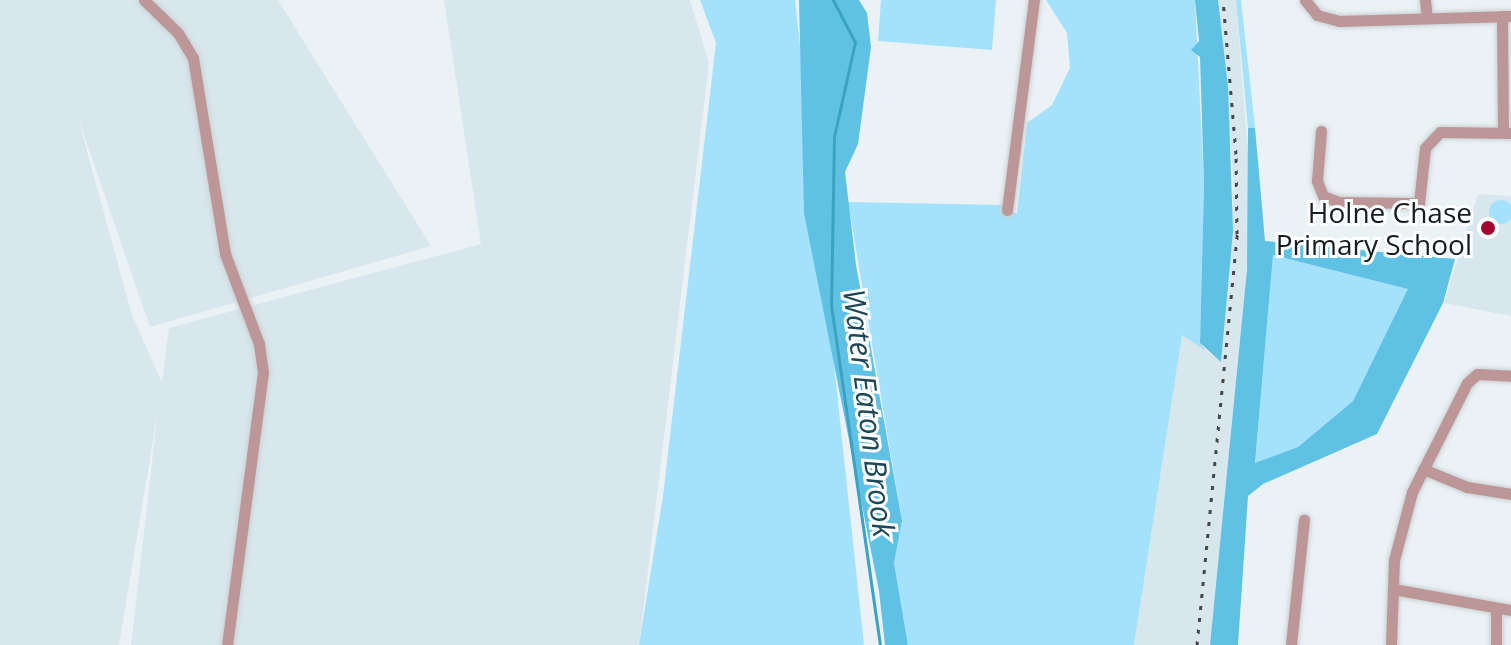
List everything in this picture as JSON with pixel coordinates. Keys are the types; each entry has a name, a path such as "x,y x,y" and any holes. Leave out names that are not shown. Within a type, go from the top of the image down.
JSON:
{"street":[{"path":"144,0 178,33 193,58 225,254 259,344 263,372 227,645"},
{"path":"1007,210 1034,0"},
{"path":"1305,0 1327,20 1507,16 1507,133 1451,129 1431,139 1422,159 1419,203 1339,202 1323,196 1317,181 1321,131"},
{"path":"1425,0 1427,18"},
{"path":"1391,645 1393,589 1404,514 1423,469 1467,383 1477,374 1511,376"},
{"path":"1423,469 1467,487 1511,494"},
{"path":"1291,645 1304,520"},
{"path":"1393,589 1496,610 1511,610"},
{"path":"1496,610 1496,645"}],"shaded area":[{"path":"0,0 278,0 431,246 150,327 78,118 132,315 162,383 169,328 481,244 444,0 690,0 709,63 639,645 131,645 158,411 119,645 0,645"},
{"path":"700,0 795,0 864,645 639,645 663,496 716,43"},
{"path":"799,0 859,0 867,13 871,47 858,144 845,172 856,265 902,521 894,563 908,645 885,645 879,591 804,213"},
{"path":"881,0 996,0 992,50 878,41"},
{"path":"1046,0 1195,0 1204,184 1200,343 1206,351 1182,335 1134,645 908,645 894,563 902,521 848,202 1002,205 1017,214 1027,123 1052,105 1070,68 1067,33"},
{"path":"1195,0 1218,0 1228,87 1233,231 1221,362 1200,343 1204,184 1200,57 1191,50 1199,41"},
{"path":"1218,0 1236,0 1250,179 1246,277 1210,645 1134,645 1182,334 1221,361 1234,187"},
{"path":"1236,0 1241,0 1255,128 1248,128"},
{"path":"1248,128 1255,128 1265,241 1455,259 1443,303 1377,434 1263,484 1248,496 1238,645 1210,645 1247,269","holes":["1273,255 1408,289 1353,401 1298,447 1255,463"]},
{"name":"Holne Chase Primary School","path":"1478,194 1511,196 1511,316 1444,303"},
{"path":"1501,200 1512,207 1513,212 1506,223 1501,224 1490,217 1489,212 1496,201"},
{"path":"1273,254 1409,289 1353,401 1298,447 1255,464"}],"waterway":[{"name":"Water Eaton Brook","path":"833,0 855,42 834,137 831,305 880,645"}],"railway":[{"path":"1197,645 1237,234 1236,154 1223,0"}],"place":[{"name":"Holne Chase Primary School","path":"1488,228"}]}
